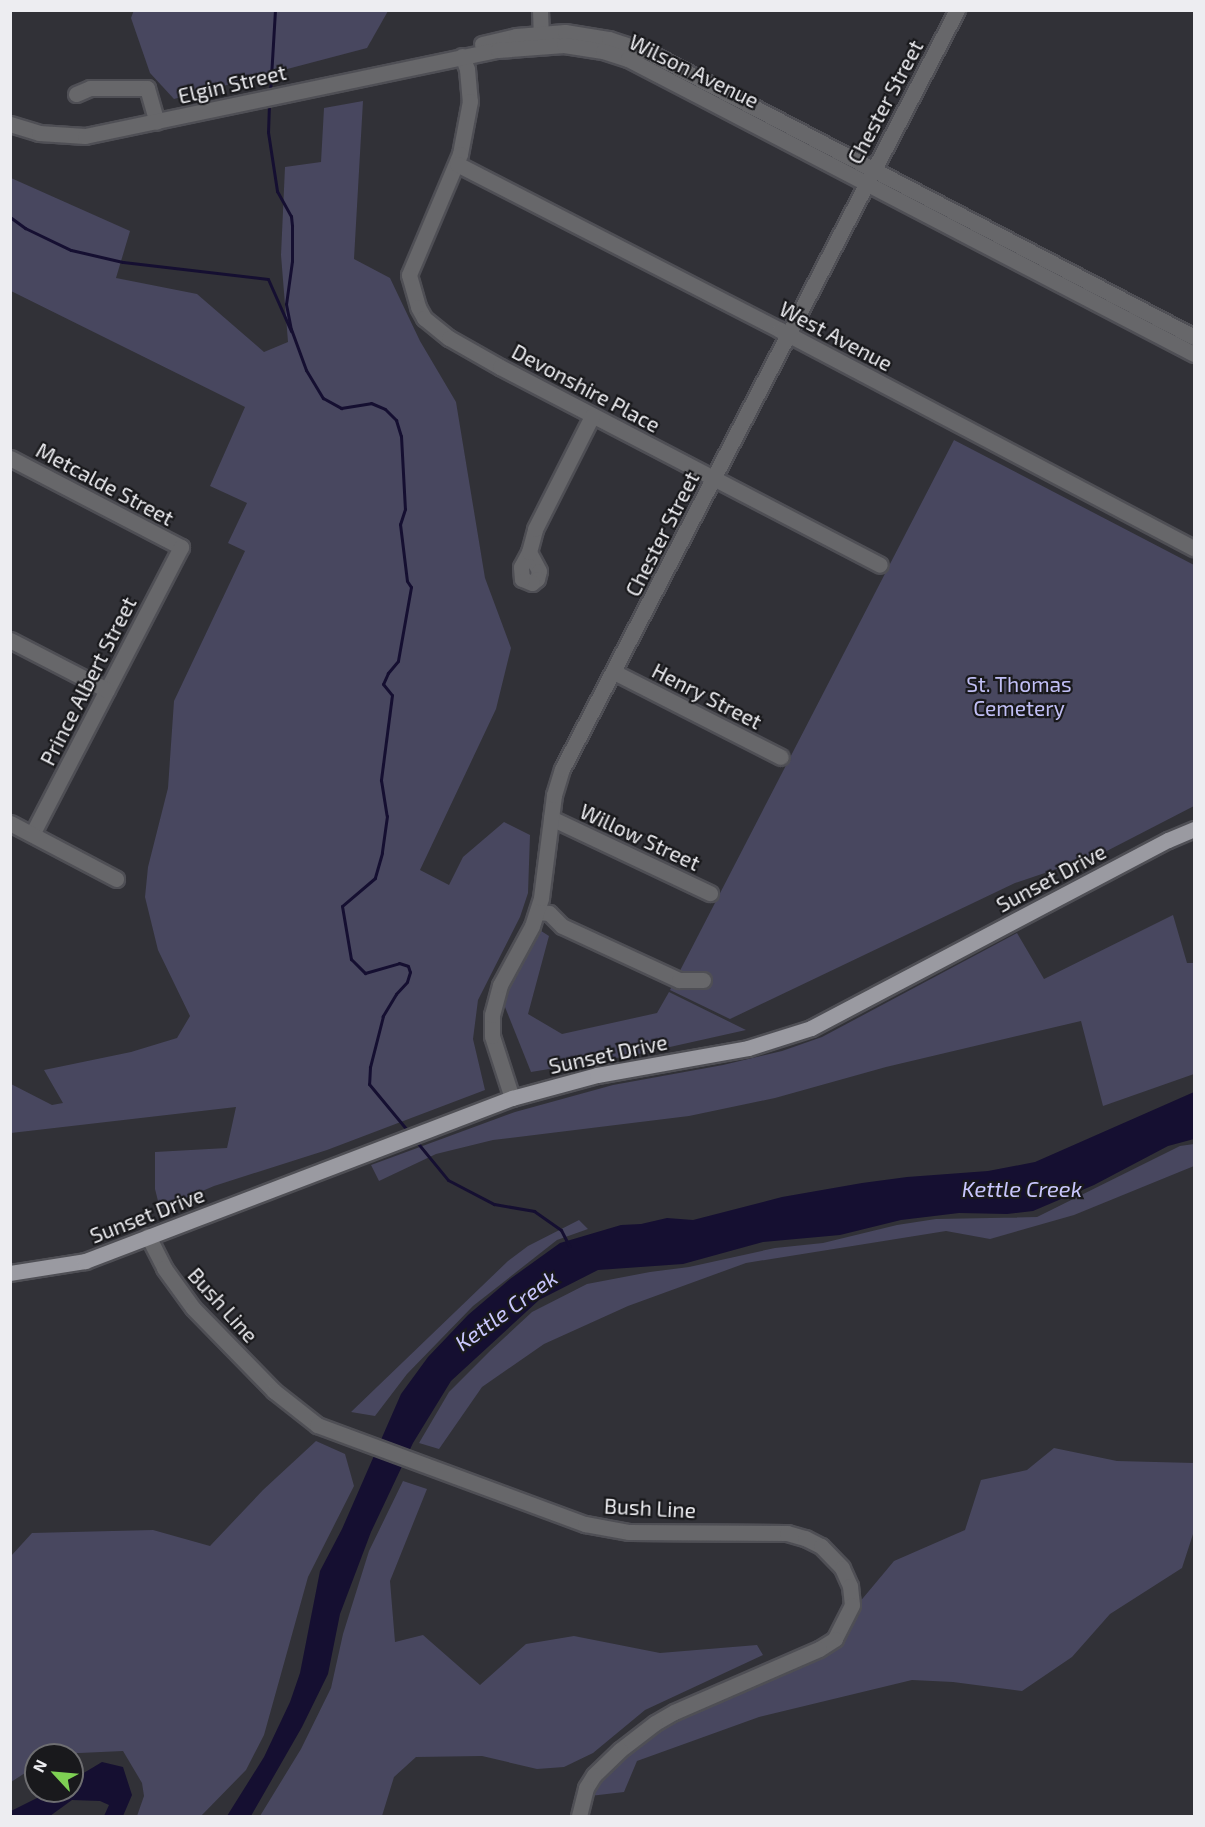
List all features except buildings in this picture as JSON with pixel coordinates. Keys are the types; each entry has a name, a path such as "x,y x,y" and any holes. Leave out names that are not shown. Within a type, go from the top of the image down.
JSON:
{"main road":[{"name":"Sunset Drive","path":"10,1273 85,1261 512,1098 597,1075 748,1048 811,1028 1168,840 1194,829"}],"street":[{"path":"540,10 541,39"},
{"name":"Chester Street","path":"512,1098 492,1036 492,1015 500,985 537,912 546,878 554,795 562,769 866,184 951,12"},
{"name":"Wilson Avenue","path":"462,56 565,32 595,36 648,52 873,168 1185,338 1194,354"},
{"name":"Wilson Avenue","path":"541,39 628,59 866,184 1185,338"},
{"name":"Elgin Street","path":"10,124 39,133 75,137 116,132 462,56"},
{"name":"Devonshire Place","path":"462,56 470,101 457,164 409,276 418,307 424,318 449,338 592,416 880,565"},
{"path":"76,94 90,88 147,88 157,122"},
{"name":"West Avenue","path":"457,164 788,334 1194,548"},
{"path":"529,552 535,529 592,416"},
{"name":"Metcalde Street","path":"10,458 181,547"},
{"name":"Prince Albert Street","path":"32,834 181,547"},
{"path":"10,640 107,690"},
{"name":"Henry Street","path":"614,672 781,758"},
{"name":"Willow Street","path":"551,818 710,893"},
{"path":"10,823 116,879"},
{"path":"537,912 549,913 562,926 679,980 704,980"},
{"name":"Bush Line","path":"148,1236 157,1257 182,1294 267,1383 306,1417 345,1438 585,1524 613,1531 798,1536 814,1541 827,1551 847,1577 852,1605 835,1639 819,1649 674,1712 655,1723 620,1750 594,1776 586,1788 579,1816"}],"green space":[{"path":"134,10 388,11 367,48 174,99 150,73 131,18"},
{"path":"363,101 354,259 390,278 420,341 456,402 485,578 511,648 496,709 420,870 449,885 463,857 504,822 530,835 528,893 520,917 478,1000 473,1039 485,1090 327,1150 214,1186 160,1209 155,1189 155,1152 227,1148 236,1107 11,1133 11,1084 52,1105 63,1103 44,1070 131,1052 177,1038 190,1016 158,950 145,897 148,867 168,788 174,701 245,551 228,543 247,503 210,486 245,407 11,291 11,178 130,231 116,278 197,294 264,352 288,342 281,255 285,167 321,162 324,108"},
{"name":"St. Thomas Cemetery","path":"954,440 1194,565 1194,806 1101,854 1015,883 730,1019 670,990"},
{"path":"1173,915 1187,963 1194,963 1194,1074 1103,1106 1081,1021 886,1067 775,1098 689,1116 493,1140 436,1154 379,1181 371,1165 515,1112 613,1085 723,1065 782,1051 822,1037 1017,933 1044,979"},
{"path":"538,929 549,936 528,1014 562,1034 657,1013 669,992 746,1030 634,1055 531,1072 503,1002"},
{"path":"1194,1144 1194,1166 1074,1215 990,1239 946,1231 746,1263 628,1306 544,1344 482,1387 439,1449 419,1443 449,1392 491,1350 532,1312 587,1284 689,1267 775,1248 823,1243 897,1225 936,1219 1037,1217 1180,1146"},
{"path":"579,1220 588,1229 557,1240 473,1306 407,1374 375,1416 351,1412 508,1261 528,1246"},
{"path":"316,1441 345,1454 354,1486 308,1577 264,1735 246,1770 201,1816 137,1816 144,1796 142,1783 123,1751 84,1753 84,1743 24,1743 24,1774 11,1782 11,1556 32,1533 153,1530 210,1546 263,1490"},
{"path":"1054,1448 1117,1461 1194,1463 1194,1531 1182,1568 1110,1614 1072,1657 1022,1691 953,1682 912,1680 759,1717 637,1761 624,1792 590,1796 601,1777 632,1747 689,1714 836,1643 853,1610 894,1561 965,1530 981,1480 1027,1470"},
{"path":"403,1481 427,1489 390,1581 395,1642 423,1635 480,1685 526,1644 574,1636 660,1653 757,1645 763,1655 645,1710 593,1753 564,1767 537,1769 482,1756 416,1757 394,1777 382,1816 260,1816 301,1749 331,1688 343,1634 369,1551"}],"water":[{"name":"Kettle Creek","path":"1194,1092 1194,1139 1168,1146 1094,1185 1033,1211 1007,1214 959,1213 901,1220 840,1235 763,1242 683,1264 598,1270 539,1300 451,1381 413,1443 371,1532 340,1614 328,1674 302,1727 251,1816 227,1816 264,1757 290,1702 300,1673 320,1571 342,1529 401,1394 428,1357 468,1315 510,1279 560,1243 621,1225 641,1224 667,1218 693,1220 782,1197 862,1183 988,1171 1035,1162"},
{"path":"102,1762 123,1767 132,1795 123,1816 104,1816 109,1805 100,1801 84,1800 84,1773"},
{"path":"27,1803 68,1803 50,1816 11,1816 11,1811"}],"waterway":[{"path":"270,94 275,10"},
{"path":"269,104 268,132 277,191 291,216 292,226 292,261 286,304 291,329 306,370 323,398 341,408 371,403 385,409 396,420 401,436 405,509 400,524 407,581 411,587 398,661 388,673 383,684 392,695 381,780 387,816 382,853 375,878 342,906 351,959 365,973 399,963 408,966 410,972 407,982 396,994 383,1016 370,1067 369,1084 408,1131"},
{"path":"10,217 25,228 71,250 123,262 268,279 291,331"},
{"path":"416,1141 448,1180 494,1204 534,1211 561,1230 569,1246"}]}
